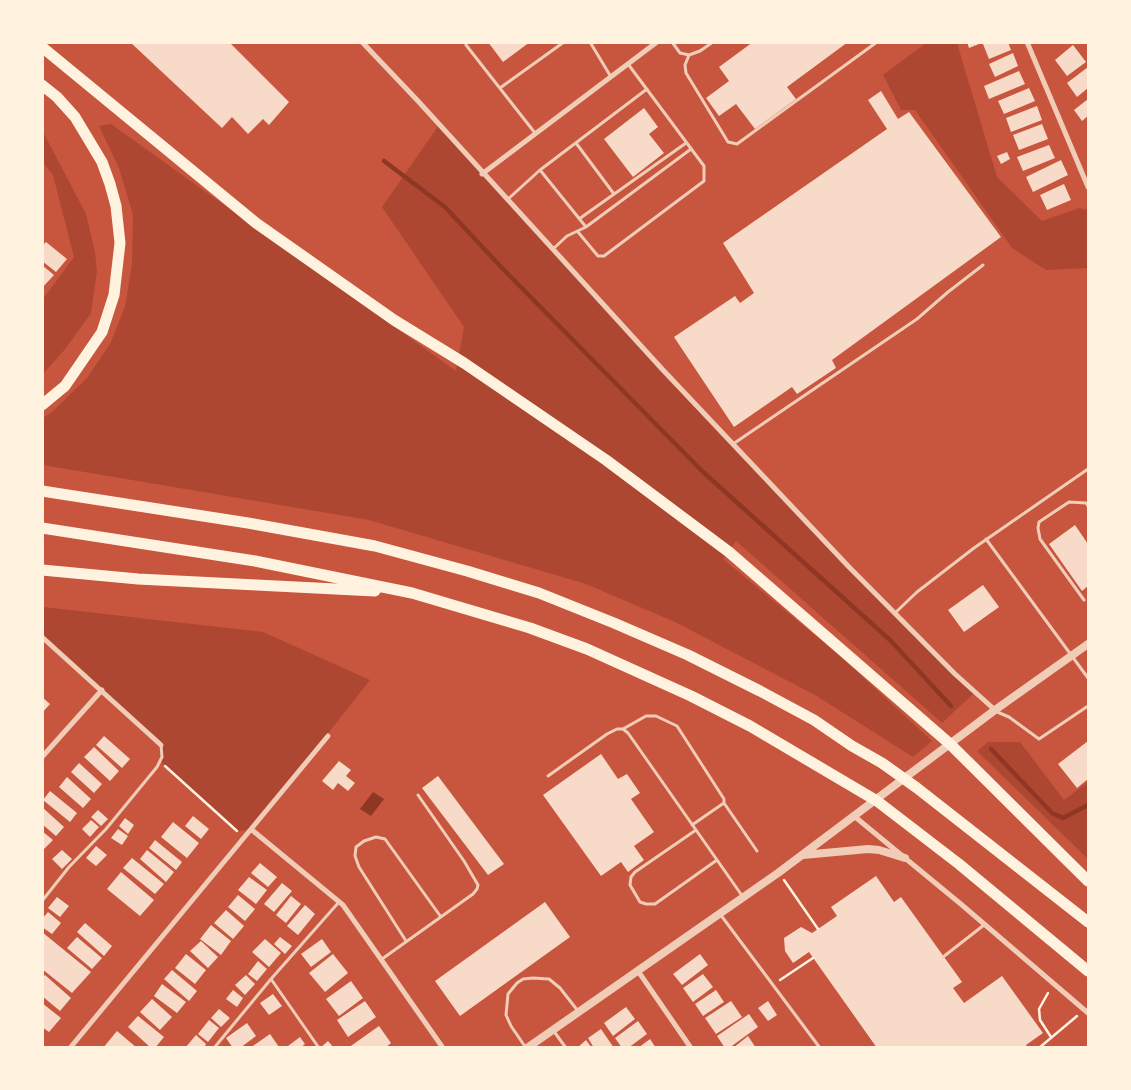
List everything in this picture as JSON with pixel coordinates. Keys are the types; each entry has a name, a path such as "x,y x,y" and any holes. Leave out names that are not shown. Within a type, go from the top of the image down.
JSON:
{"highway":[{"path":"42,47 256,223 394,320 464,363 650,491 729,552 950,744 1088,882"},
{"path":"42,86 56,96 75,117 102,162 116,206 120,243 114,295 102,332 65,386 42,405"},
{"path":"42,492 248,523 375,546 539,593 688,655 814,720 852,746 882,763 917,788 1088,922"},
{"path":"42,528 256,560 412,592 530,628 587,649 674,688 750,726 877,801 959,864 1088,971"},
{"path":"42,570 138,578 412,592"}],"street":[{"path":"362,42 656,363 849,567 955,674 995,710"},
{"path":"482,174 657,42"},
{"path":"1028,42 1088,187"},
{"path":"42,637 161,745"},
{"path":"526,1048 778,873 995,710 1088,644"},
{"path":"42,757 102,690"},
{"path":"70,1048 328,736"},
{"path":"854,816 1087,1011"},
{"path":"252,830 339,902 382,959 443,1048"},
{"path":"803,855 868,849 879,850 905,858"},
{"path":"638,971 691,1048"}],"lane":[{"path":"466,42 466,45 536,133"},
{"path":"500,88 564,42"},
{"path":"590,42 612,77"},
{"path":"672,42 680,53 689,56 700,52 713,42"},
{"path":"689,56 685,64 686,73 728,142 737,144 877,42"},
{"path":"578,232 598,256 604,256 704,181 704,166 628,64"},
{"path":"506,200 540,170 647,89"},
{"path":"576,143 614,194"},
{"path":"579,219 686,143"},
{"path":"553,249 567,236 586,228 691,149"},
{"path":"540,170 586,228"},
{"path":"734,444 917,319 983,265"},
{"path":"895,613 942,572 986,539 1088,470"},
{"path":"1084,600 1040,539 1038,528 1039,522 1069,502 1086,503 1088,506"},
{"path":"986,539 1088,678"},
{"path":"995,710 1009,717 1039,739 1088,706"},
{"path":"548,776 607,734 617,729 623,729 646,716 656,716 676,726 724,799 724,803 757,851"},
{"path":"623,729 628,733 743,897"},
{"path":"42,901 69,868 106,829 161,761 161,745"},
{"path":"382,959 478,889 478,885 418,795"},
{"path":"692,824 724,803"},
{"path":"696,830 634,872 630,885 640,902 655,904 717,860"},
{"path":"406,941 359,868 354,856 356,847 364,841 376,837 385,839 441,917"},
{"path":"214,1048 271,979 339,902"},
{"path":"719,914 820,1048"},
{"path":"943,957 984,924"},
{"path":"526,1048 506,1015 508,994 517,983 533,978 549,979 560,988 578,1012"},
{"path":"271,979 319,1048"},
{"path":"553,1029 566,1048"}],"path":[{"path":"161,761 238,831 252,830"},
{"path":"778,873 818,929"},
{"path":"772,985 813,958"},
{"path":"1048,992 1039,1009 1040,1020 1051,1037"},
{"path":"1039,1048 1087,1011"}],"shaded area":[{"path":"926,43 957,43 997,177 1042,221 1079,208 1088,210 1088,268 1046,270 1012,248 915,110 901,110 883,75"},
{"path":"111,124 456,371 464,327 382,207 439,125 790,505 975,692 942,723 736,541 723,559 840,656 932,741 913,757 815,695 675,622 586,584 369,520 43,465 43,418 52,412 87,378 110,344 125,307 132,264 133,215 119,168 99,126"},
{"path":"42,130 86,214 95,252 97,271 91,313 66,348 43,374 43,299 74,257 53,175 43,163"},
{"path":"43,607 263,632 370,680 253,829 238,831 166,767 161,761 161,745 43,637"},
{"path":"988,742 1020,742 1064,800 1088,782 1088,859 977,751"},
{"path":"373,792 384,799 371,816 360,809"}],"building":[{"path":"130,42 229,42 289,102 269,125 263,119 248,134 232,117 222,128"},
{"path":"488,42 530,42 503,62"},
{"path":"753,42 848,42 787,87 796,99 755,129 736,104 719,116 706,98 729,81 719,67"},
{"path":"967,42 978,42 979,44 969,48"},
{"path":"986,42 1008,42 1011,50 989,59 983,44"},
{"path":"1073,45 1086,62 1067,76 1055,60"},
{"path":"1013,53 1018,66 995,77 989,64"},
{"path":"1088,67 1088,88 1077,97 1067,83"},
{"path":"1019,71 1025,84 989,99 984,86"},
{"path":"1029,88 1035,101 1004,114 998,101"},
{"path":"881,91 898,119 909,112 1001,237 832,360 836,368 797,394 792,387 734,427 674,337 735,296 740,303 754,293 723,243 887,129 868,100"},
{"path":"1088,99 1088,116 1082,121 1074,110"},
{"path":"1037,106 1042,120 1011,132 1006,118"},
{"path":"644,108 658,127 649,134 664,153 633,177 604,139"},
{"path":"1042,124 1048,139 1019,150 1013,135"},
{"path":"1049,145 1055,158 1023,171 1017,157"},
{"path":"1007,152 1010,159 1001,164 997,156"},
{"path":"1061,160 1068,175 1033,192 1026,177"},
{"path":"1064,184 1071,200 1047,210 1040,195"},
{"path":"46,242 67,259 56,272 42,261 42,246"},
{"path":"42,265 54,275 42,288"},
{"path":"1075,525 1088,544 1088,586 1082,591 1049,544"},
{"path":"983,585 999,607 964,632 948,610"},
{"path":"42,697 50,704 42,713"},
{"path":"104,736 130,759 122,768 96,745"},
{"path":"1088,741 1088,779 1077,788 1058,764"},
{"path":"94,747 119,771 110,781 84,757"},
{"path":"601,754 618,779 627,774 640,793 631,799 654,832 634,846 644,860 628,872 621,862 601,876 543,795"},
{"path":"339,761 351,770 346,776 355,783 348,791 338,783 333,790 322,781"},
{"path":"79,763 102,784 94,793 71,772"},
{"path":"438,776 504,864 488,875 422,788"},
{"path":"67,777 91,799 83,808 59,787"},
{"path":"50,791 77,813 70,822 43,800"},
{"path":"42,807 64,827 56,836 42,824"},
{"path":"98,810 108,819 101,826 91,817"},
{"path":"193,816 209,829 201,839 185,826"},
{"path":"125,818 134,825 128,834 119,826"},
{"path":"91,820 99,827 90,837 82,829"},
{"path":"173,822 199,843 187,858 161,837"},
{"path":"118,829 128,836 122,845 111,838"},
{"path":"42,831 53,840 42,851"},
{"path":"155,840 182,862 176,870 149,848"},
{"path":"96,846 107,855 96,866 86,858"},
{"path":"62,850 72,859 62,869 52,859"},
{"path":"147,850 174,872 166,882 140,859"},
{"path":"132,858 164,884 155,894 123,868"},
{"path":"260,863 277,877 268,887 251,873"},
{"path":"121,872 154,900 140,916 107,889"},
{"path":"876,876 894,902 901,897 962,982 953,988 964,1003 1002,976 1043,1033 1026,1045 1028,1048 877,1048 809,952 793,963 785,951 784,938 801,927 812,933 818,929 837,916 831,907"},
{"path":"249,877 267,890 256,904 238,890"},
{"path":"282,883 292,891 274,912 264,904"},
{"path":"238,895 255,909 245,921 228,907"},
{"path":"291,896 301,904 286,923 276,915"},
{"path":"57,897 69,906 60,917 48,908"},
{"path":"545,902 570,937 460,1016 435,981"},
{"path":"305,905 315,914 298,935 287,926"},
{"path":"226,910 244,926 233,939 214,923"},
{"path":"48,912 61,923 52,934 42,927 42,919"},
{"path":"85,923 112,946 104,956 77,932"},
{"path":"211,925 231,941 221,955 200,939"},
{"path":"42,932 91,972 72,993 42,969"},
{"path":"77,937 102,958 92,969 67,948"},
{"path":"280,937 292,946 285,954 274,944"},
{"path":"265,939 281,953 269,967 252,952"},
{"path":"322,939 331,952 311,967 301,954"},
{"path":"201,941 218,957 208,968 190,951"},
{"path":"186,954 206,970 195,984 175,968"},
{"path":"333,954 348,973 325,992 309,973"},
{"path":"700,954 708,965 682,985 673,974"},
{"path":"258,961 267,969 257,981 248,974"},
{"path":"172,970 197,991 189,1001 164,979"},
{"path":"703,974 713,987 693,1002 683,988"},
{"path":"45,975 71,998 60,1011 42,996 42,978"},
{"path":"246,975 255,984 245,995 235,985"},
{"path":"351,981 363,998 339,1016 326,999"},
{"path":"162,984 186,1002 177,1013 154,996"},
{"path":"233,990 243,998 237,1007 226,999"},
{"path":"716,990 724,1002 703,1016 695,1004"},
{"path":"273,994 282,1006 269,1015 260,1003"},
{"path":"152,999 172,1017 160,1030 140,1012"},
{"path":"365,1001 376,1017 348,1037 337,1020"},
{"path":"731,1001 742,1017 716,1034 705,1018"},
{"path":"768,1001 777,1015 768,1021 758,1008"},
{"path":"42,1003 61,1018 49,1032 42,1027"},
{"path":"626,1007 635,1019 613,1036 604,1023"},
{"path":"219,1009 230,1018 221,1027 211,1018"},
{"path":"749,1014 758,1027 729,1048 725,1048 717,1036"},
{"path":"138,1016 164,1037 155,1048 151,1048 128,1027"},
{"path":"209,1020 219,1028 208,1042 198,1034"},
{"path":"638,1021 647,1034 628,1048 622,1048 615,1038"},
{"path":"247,1023 256,1036 240,1048 233,1048 226,1038"},
{"path":"379,1026 391,1043 385,1048 348,1048"},
{"path":"601,1029 614,1048 594,1048 588,1038"},
{"path":"117,1031 137,1048 103,1048"},
{"path":"270,1034 279,1047 250,1048"},
{"path":"196,1035 206,1044 204,1048 185,1048"},
{"path":"748,1036 756,1048 733,1048"},
{"path":"300,1037 305,1044 300,1048 290,1048 288,1046"},
{"path":"650,1039 656,1048 638,1048"},
{"path":"586,1040 592,1048 577,1048"},
{"path":"328,1041 334,1048 320,1048"}],"waterway":[{"path":"384,161 445,207 503,269 703,472 890,640 951,706"},
{"path":"991,749 1052,813 1063,818 1088,805"}]}
